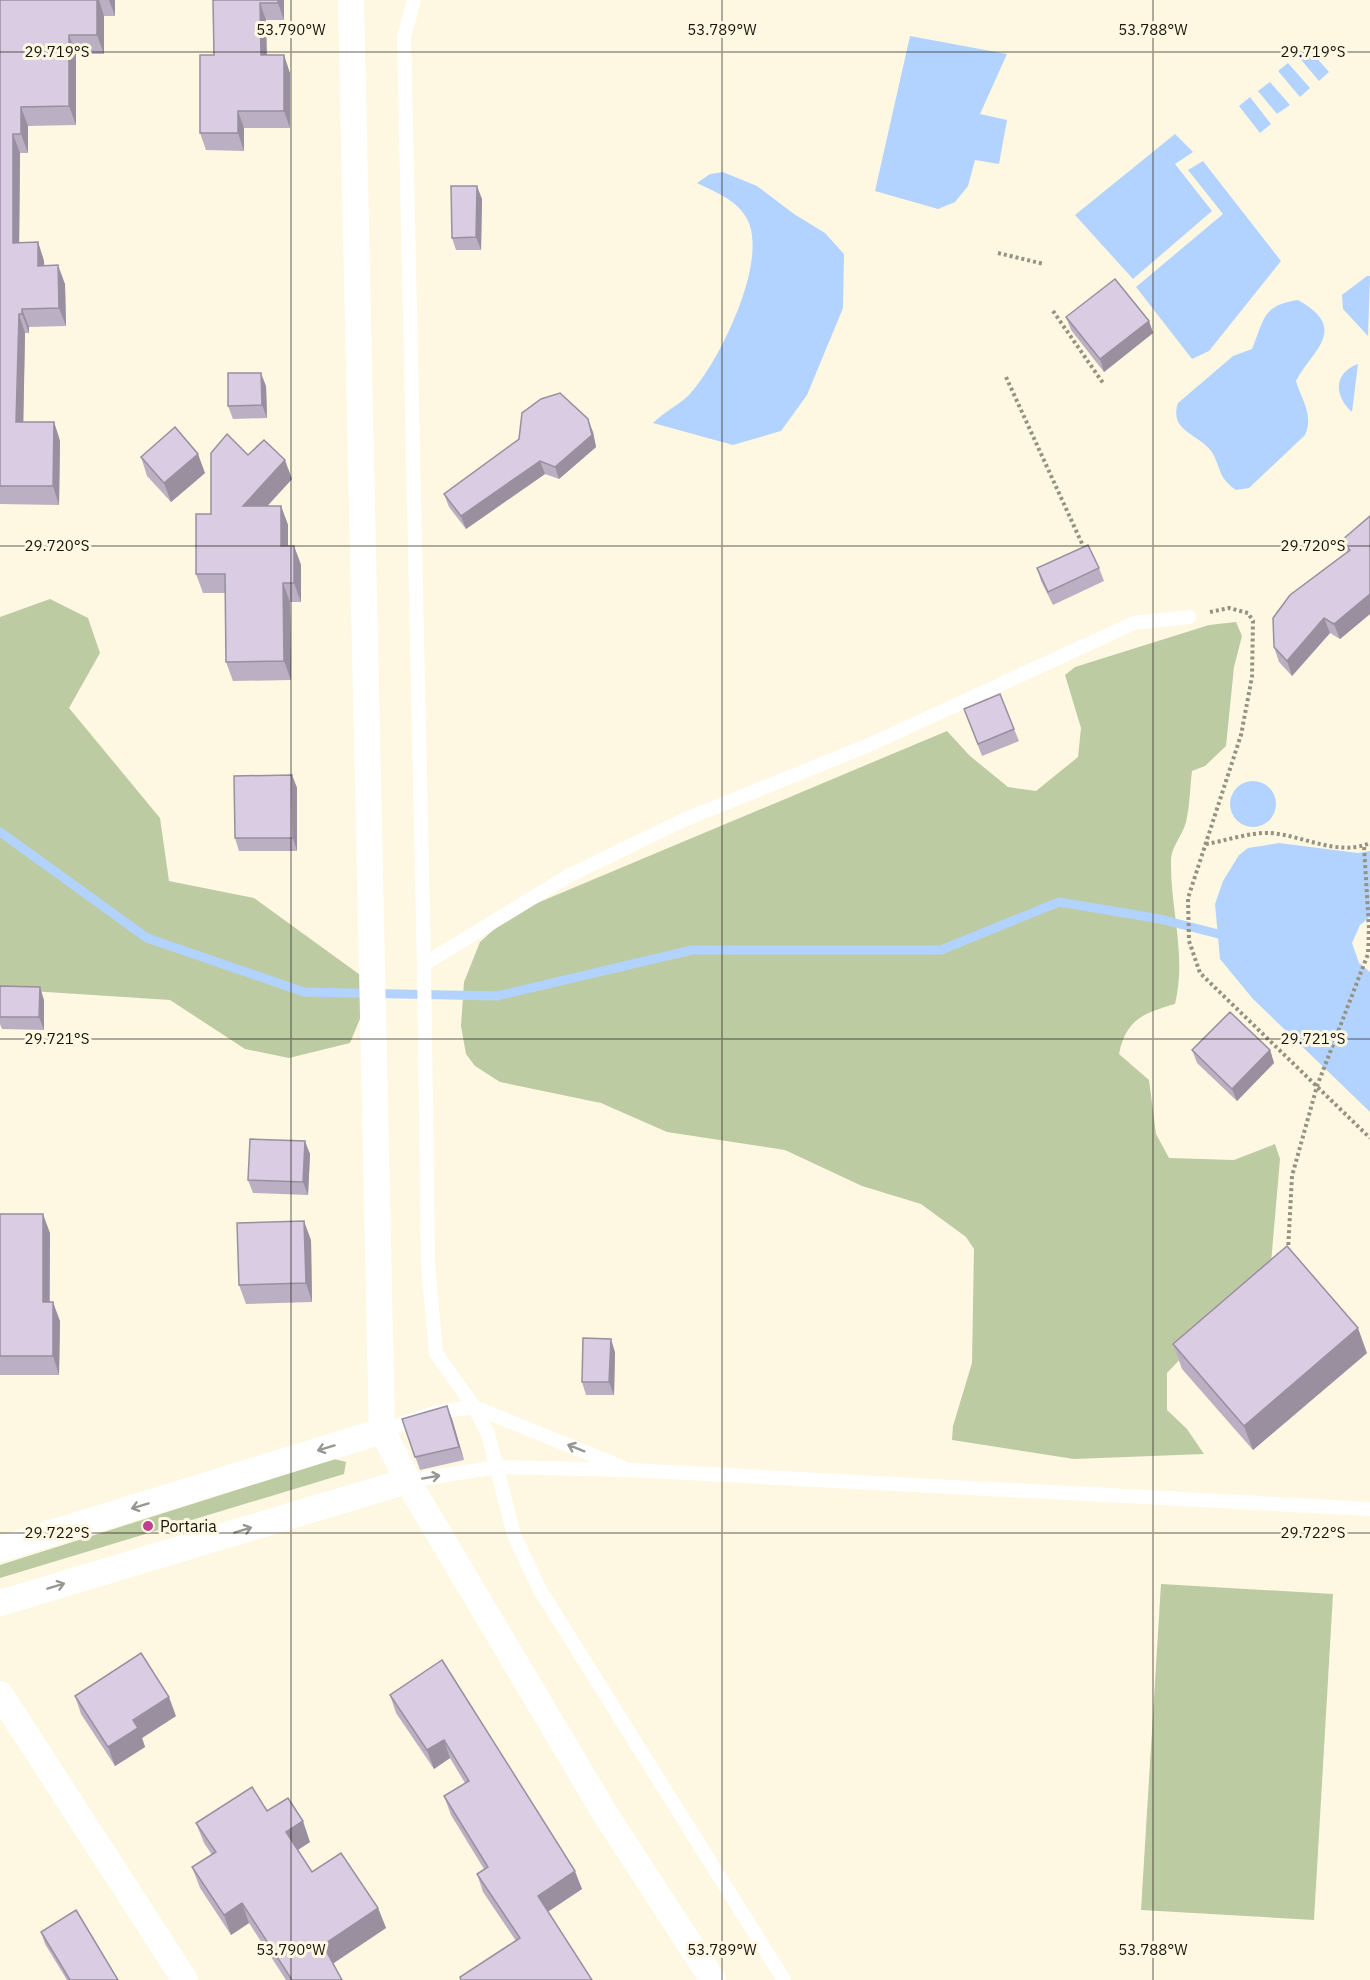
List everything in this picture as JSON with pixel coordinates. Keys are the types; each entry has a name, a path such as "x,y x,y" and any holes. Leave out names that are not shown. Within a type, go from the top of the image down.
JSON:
{"street":[{"path":"351,0 382,1431 407,1481 604,1812 713,1980"},
{"path":"0,1550 382,1431"},
{"path":"0,1603 407,1481"},
{"path":"0,1694 185,1980"}],"lane":[{"path":"414,0 404,37 424,964 428,1265 436,1353 474,1407 488,1434 514,1535 540,1590 784,1980"},
{"path":"424,964 570,875 686,819 870,746 1134,623 1189,617"},
{"path":"382,1431 438,1412 474,1407 630,1470"},
{"path":"407,1481 498,1467 630,1470 1370,1509"}],"path":[{"path":"998,253 1044,264"},
{"path":"1053,310 1103,383"},
{"path":"1006,377 1084,549"},
{"path":"1189,617 1229,608 1248,613 1253,621 1252,677 1241,735 1188,898 1189,941 1200,974 1370,1138"},
{"path":"1205,844 1269,833 1342,847 1364,846 1370,843"},
{"path":"1287,1254 1292,1176 1317,1086 1368,954 1369,929 1364,846"}],"green space":[{"path":"50,599 88,618 100,653 69,708 160,818 169,881 254,898 374,985 350,1043 289,1058 245,1049 170,1000 0,989 0,617"},
{"path":"1236,622 1242,636 1234,667 1226,746 1205,766 1192,771 1186,822 1171,860 1179,950 1175,1004 1138,1019 1126,1033 1119,1054 1149,1080 1156,1134 1169,1158 1234,1160 1275,1144 1280,1159 1271,1263 1167,1373 1167,1410 1187,1429 1204,1454 1074,1459 952,1440 953,1426 972,1363 974,1249 966,1237 921,1204 862,1186 785,1150 667,1132 601,1103 500,1082 475,1066 466,1054 461,1026 464,982 480,942 511,914 947,731 970,756 1008,787 1036,791 1078,757 1081,728 1065,675 1075,667 1209,625"},
{"path":"334,1459 346,1462 344,1474 0,1578 0,1565"},
{"path":"1161,1584 1333,1594 1314,1920 1141,1910"}],"water":[{"path":"910,36 1007,54 980,114 1007,120 999,164 975,160 968,186 955,202 938,209 875,191"},
{"path":"1308,48 1329,72 1319,81 1298,56"},
{"path":"1288,63 1310,88 1300,97 1278,71"},
{"path":"1270,82 1290,105 1277,114 1258,91"},
{"path":"1250,97 1271,124 1260,133 1239,106"},
{"path":"1175,134 1193,152 1175,164 1212,211 1133,279 1075,215"},
{"path":"1203,161 1281,261 1209,351 1192,359 1136,287 1223,214 1188,170"},
{"path":"723,172 757,186 794,214 825,233 844,254 843,308 807,395 781,431 733,445 653,423 689,395 701,380 727,335 747,283 752,258 752,235 746,217 736,205 697,183 710,174"},
{"path":"1370,276 1368,336 1343,309 1342,295"},
{"path":"1298,300 1314,311 1322,321 1324,330 1322,340 1296,381 1308,414 1305,435 1249,488 1236,490 1223,477 1208,447 1182,427 1178,421 1176,413 1178,403 1233,356 1252,349 1262,322 1271,310 1286,302"},
{"path":"1358,364 1352,412 1342,399 1339,385 1344,373"},
{"path":"1253,781 1269,788 1276,804 1269,820 1253,827 1237,820 1230,804 1237,788"},
{"path":"1279,843 1358,853 1370,851 1370,917 1360,925 1352,943 1359,963 1370,972 1370,1112 1253,999 1220,959 1215,904 1223,881 1239,855 1248,848"}],"building":[{"path":"0,0 97,0 97,35 69,35 69,106 21,107 21,134 13,134 13,243 38,242 38,266 58,265 59,308 22,309 22,314 19,314 16,422 54,422 53,486 0,486"},
{"path":"213,0 278,0 278,3 260,3 261,55 284,55 284,111 238,111 238,133 200,133 200,55 214,55"},
{"path":"451,186 477,186 476,237 452,238"},
{"path":"1115,279 1149,321 1100,359 1066,317"},
{"path":"228,373 261,373 262,405 228,406"},
{"path":"560,393 588,419 592,435 555,467 540,461 461,516 444,494 519,439 522,413 541,399"},
{"path":"175,427 198,454 164,483 141,457"},
{"path":"227,434 248,455 264,440 285,460 243,506 281,506 281,546 294,546 294,583 283,583 284,661 226,662 225,574 196,574 196,514 211,514 211,453"},
{"path":"1370,516 1370,594 1334,624 1324,618 1287,661 1274,647 1273,618 1290,595 1350,550 1342,540"},
{"path":"1088,545 1099,568 1048,592 1037,568"},
{"path":"1000,694 1014,729 978,744 964,709"},
{"path":"292,775 293,838 235,838 234,776"},
{"path":"0,986 40,987 39,1017 0,1017"},
{"path":"1230,1012 1270,1050 1232,1089 1192,1050"},
{"path":"250,1139 305,1141 303,1182 248,1180"},
{"path":"0,1214 43,1214 43,1302 53,1302 53,1356 0,1356"},
{"path":"304,1221 306,1283 239,1285 237,1223"},
{"path":"1287,1246 1358,1328 1244,1426 1173,1344"},
{"path":"583,1338 611,1339 609,1382 582,1382"},
{"path":"447,1406 459,1447 415,1457 402,1419"},
{"path":"141,1653 169,1697 133,1720 138,1728 108,1747 75,1696"},
{"path":"442,1660 575,1871 538,1896 592,1980 461,1980 460,1977 520,1938 477,1874 488,1867 444,1796 469,1781 444,1740 427,1750 390,1695"},
{"path":"252,1787 267,1811 288,1798 303,1821 286,1832 312,1872 341,1853 378,1908 323,1945 342,1980 292,1980 242,1903 224,1915 192,1867 216,1852 196,1823"},
{"path":"76,1910 118,1980 70,1980 41,1932"}],"waterway":[{"path":"0,832 147,938 304,992 497,996 692,950 941,950 1059,902 1160,919 1226,936"}],"place":[{"name":"Portaria","path":"148,1526"}]}
